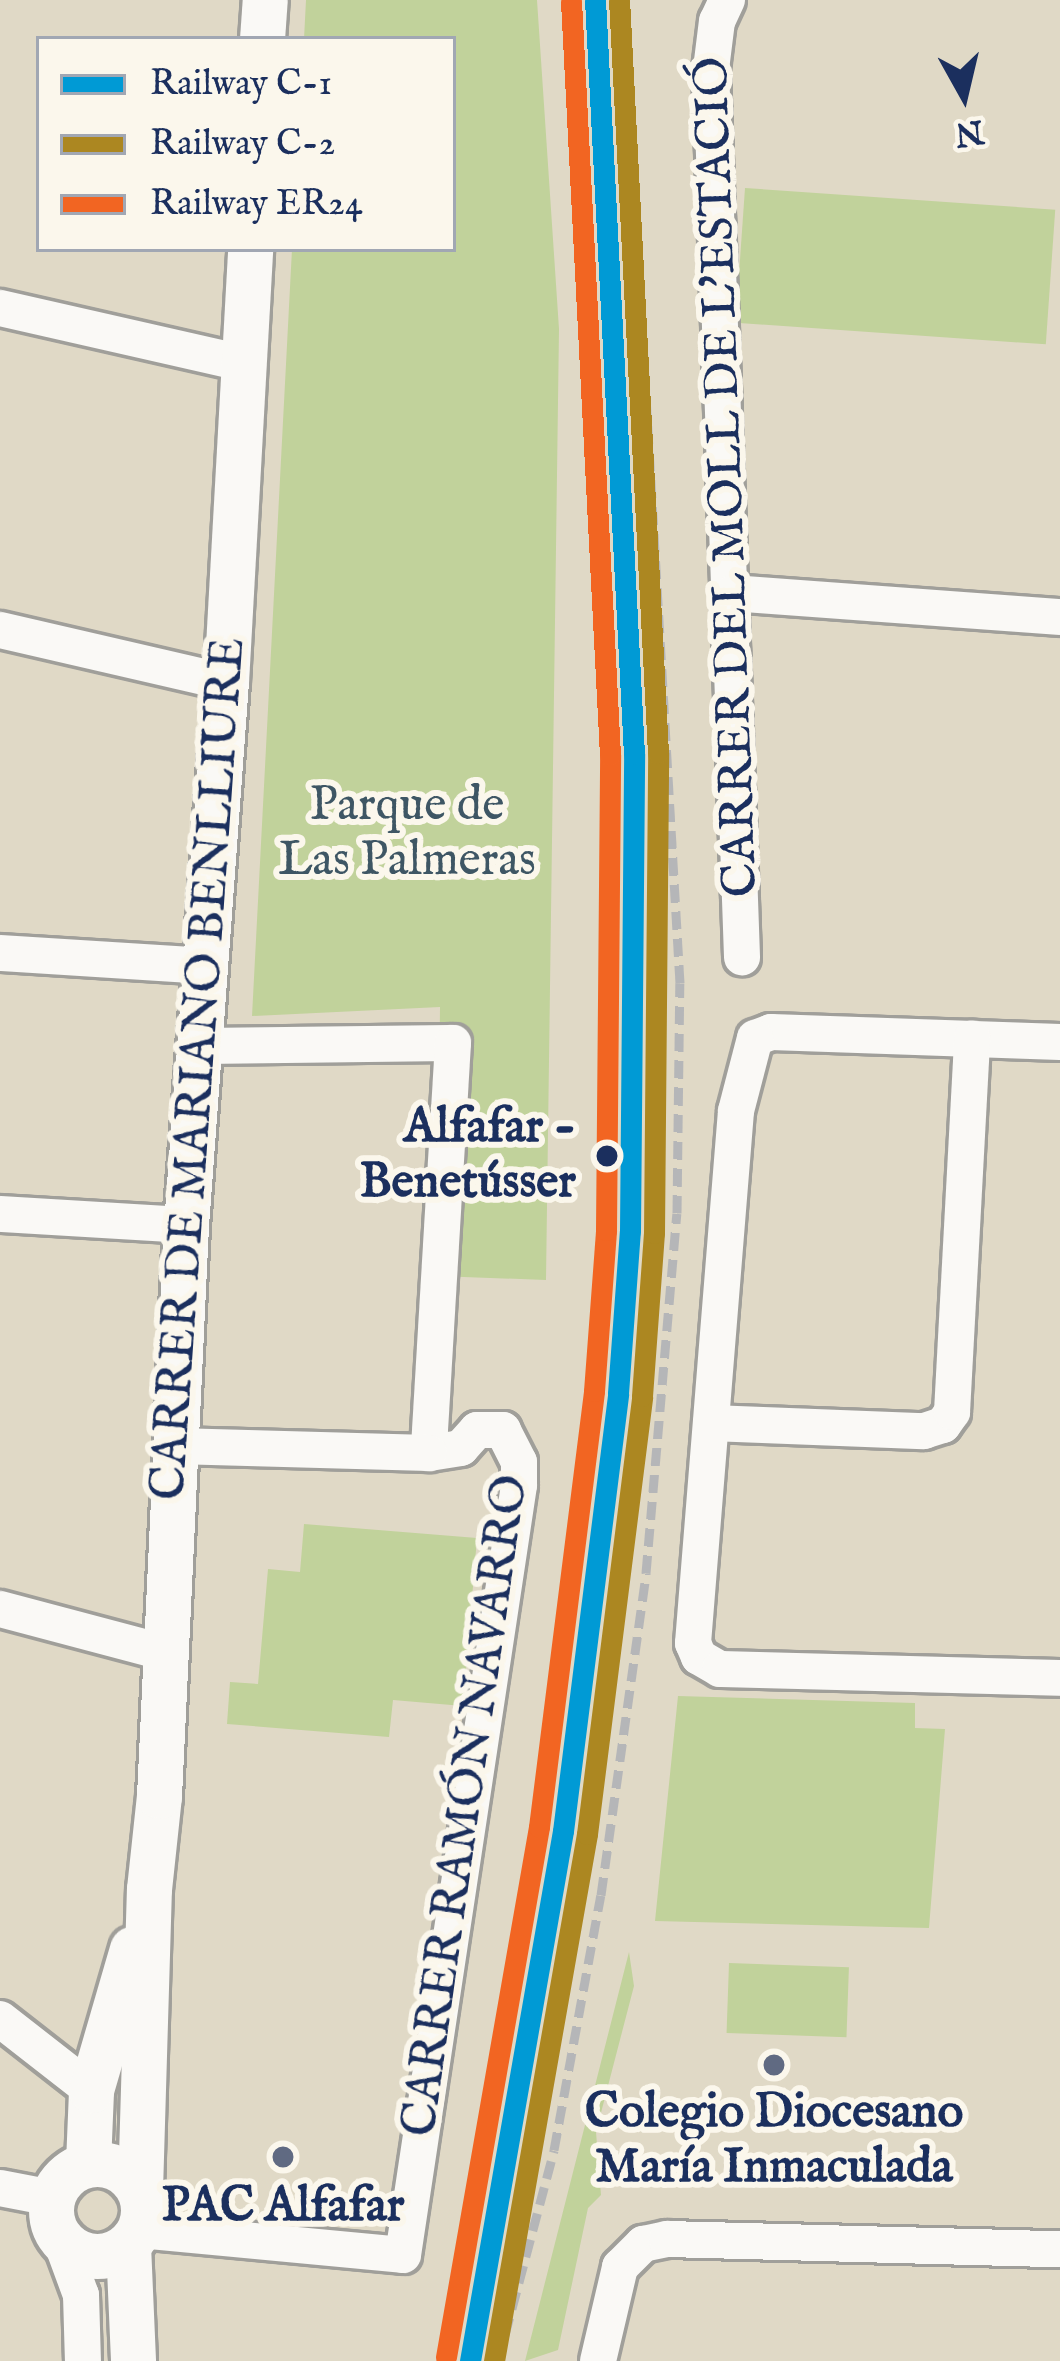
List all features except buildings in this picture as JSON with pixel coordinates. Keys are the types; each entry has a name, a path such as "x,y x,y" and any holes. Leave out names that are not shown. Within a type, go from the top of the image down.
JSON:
{"street":[{"path":"262,36 265,0"},
{"name":"CARRER DEL MOLL DE L'ESTACIÓ","path":"727,0 717,21 711,70 742,957"},
{"name":"CARRER DE MARIANO BENLLIURE","path":"133,2361 149,1889 166,1653 186,1225 226,682 250,252"},
{"path":"0,308 243,363"},
{"path":"732,592 1060,617"},
{"path":"0,630 226,682"},
{"path":"0,953 205,966"},
{"path":"1060,1042 771,1032 752,1045 738,1096 693,1643 699,1657 721,1669 1060,1678"},
{"path":"711,1424 924,1431 944,1425 952,1412 972,1039"},
{"path":"175,1446 429,1453 454,1042 200,1046"},
{"path":"0,1214 186,1225"},
{"name":"CARRER RAMÓN NAVARRO","path":"135,2222 403,2255 519,1485 519,1462 503,1430 477,1430 461,1448 429,1453"},
{"path":"0,1610 166,1653"},
{"name":"CARRER DE MARIANO BENLLIURE","path":"88,2164 91,2090 149,1889"},
{"path":"0,2019 91,2090"},
{"path":"0,2188 56,2218 71,2248 100,2256 135,2222 118,2168 88,2164 59,2181 56,2218 81,2295 83,2361"},
{"path":"598,2361 620,2267 638,2246 668,2239 1060,2249"}],"green space":[{"name":"Parque de Las Palmeras","path":"306,0 537,0 559,329 546,1280 437,1276 440,1007 252,1016 292,252 456,252 456,36 304,36"},
{"path":"745,188 1055,210 1046,344 736,323"},
{"path":"304,1524 477,1538 463,1706 393,1700 389,1737 227,1724 230,1682 258,1684 268,1569 300,1572"},
{"path":"678,1696 915,1703 915,1728 945,1729 929,1928 655,1921"},
{"path":"629,1952 634,1986 596,2132 601,2195 588,2208 558,2350 525,2361"},
{"path":"729,1963 849,1967 846,2037 727,2033"}],"railway":[{"path":"498,2361 554,2150 601,1895 646,1573 677,1213 680,983 623,0"}],"rail line":[{"name":"C-1","path":"470,2361 563,1831 618,1393 630,1231 634,754 595,0"},
{"name":"C-2","path":"494,2361 587,1834 642,1396 654,1233 658,753 619,0"},
{"name":"ER24","path":"446,2357 539,1827 594,1391 606,1230 610,755 571,1"}],"place":[{"name":"Alfafar - Benetússer","path":"607,1156"},
{"name":"Colegio Diocesano María Inmaculada","path":"774,2065"},
{"name":"PAC Alfafar","path":"283,2157"}]}
